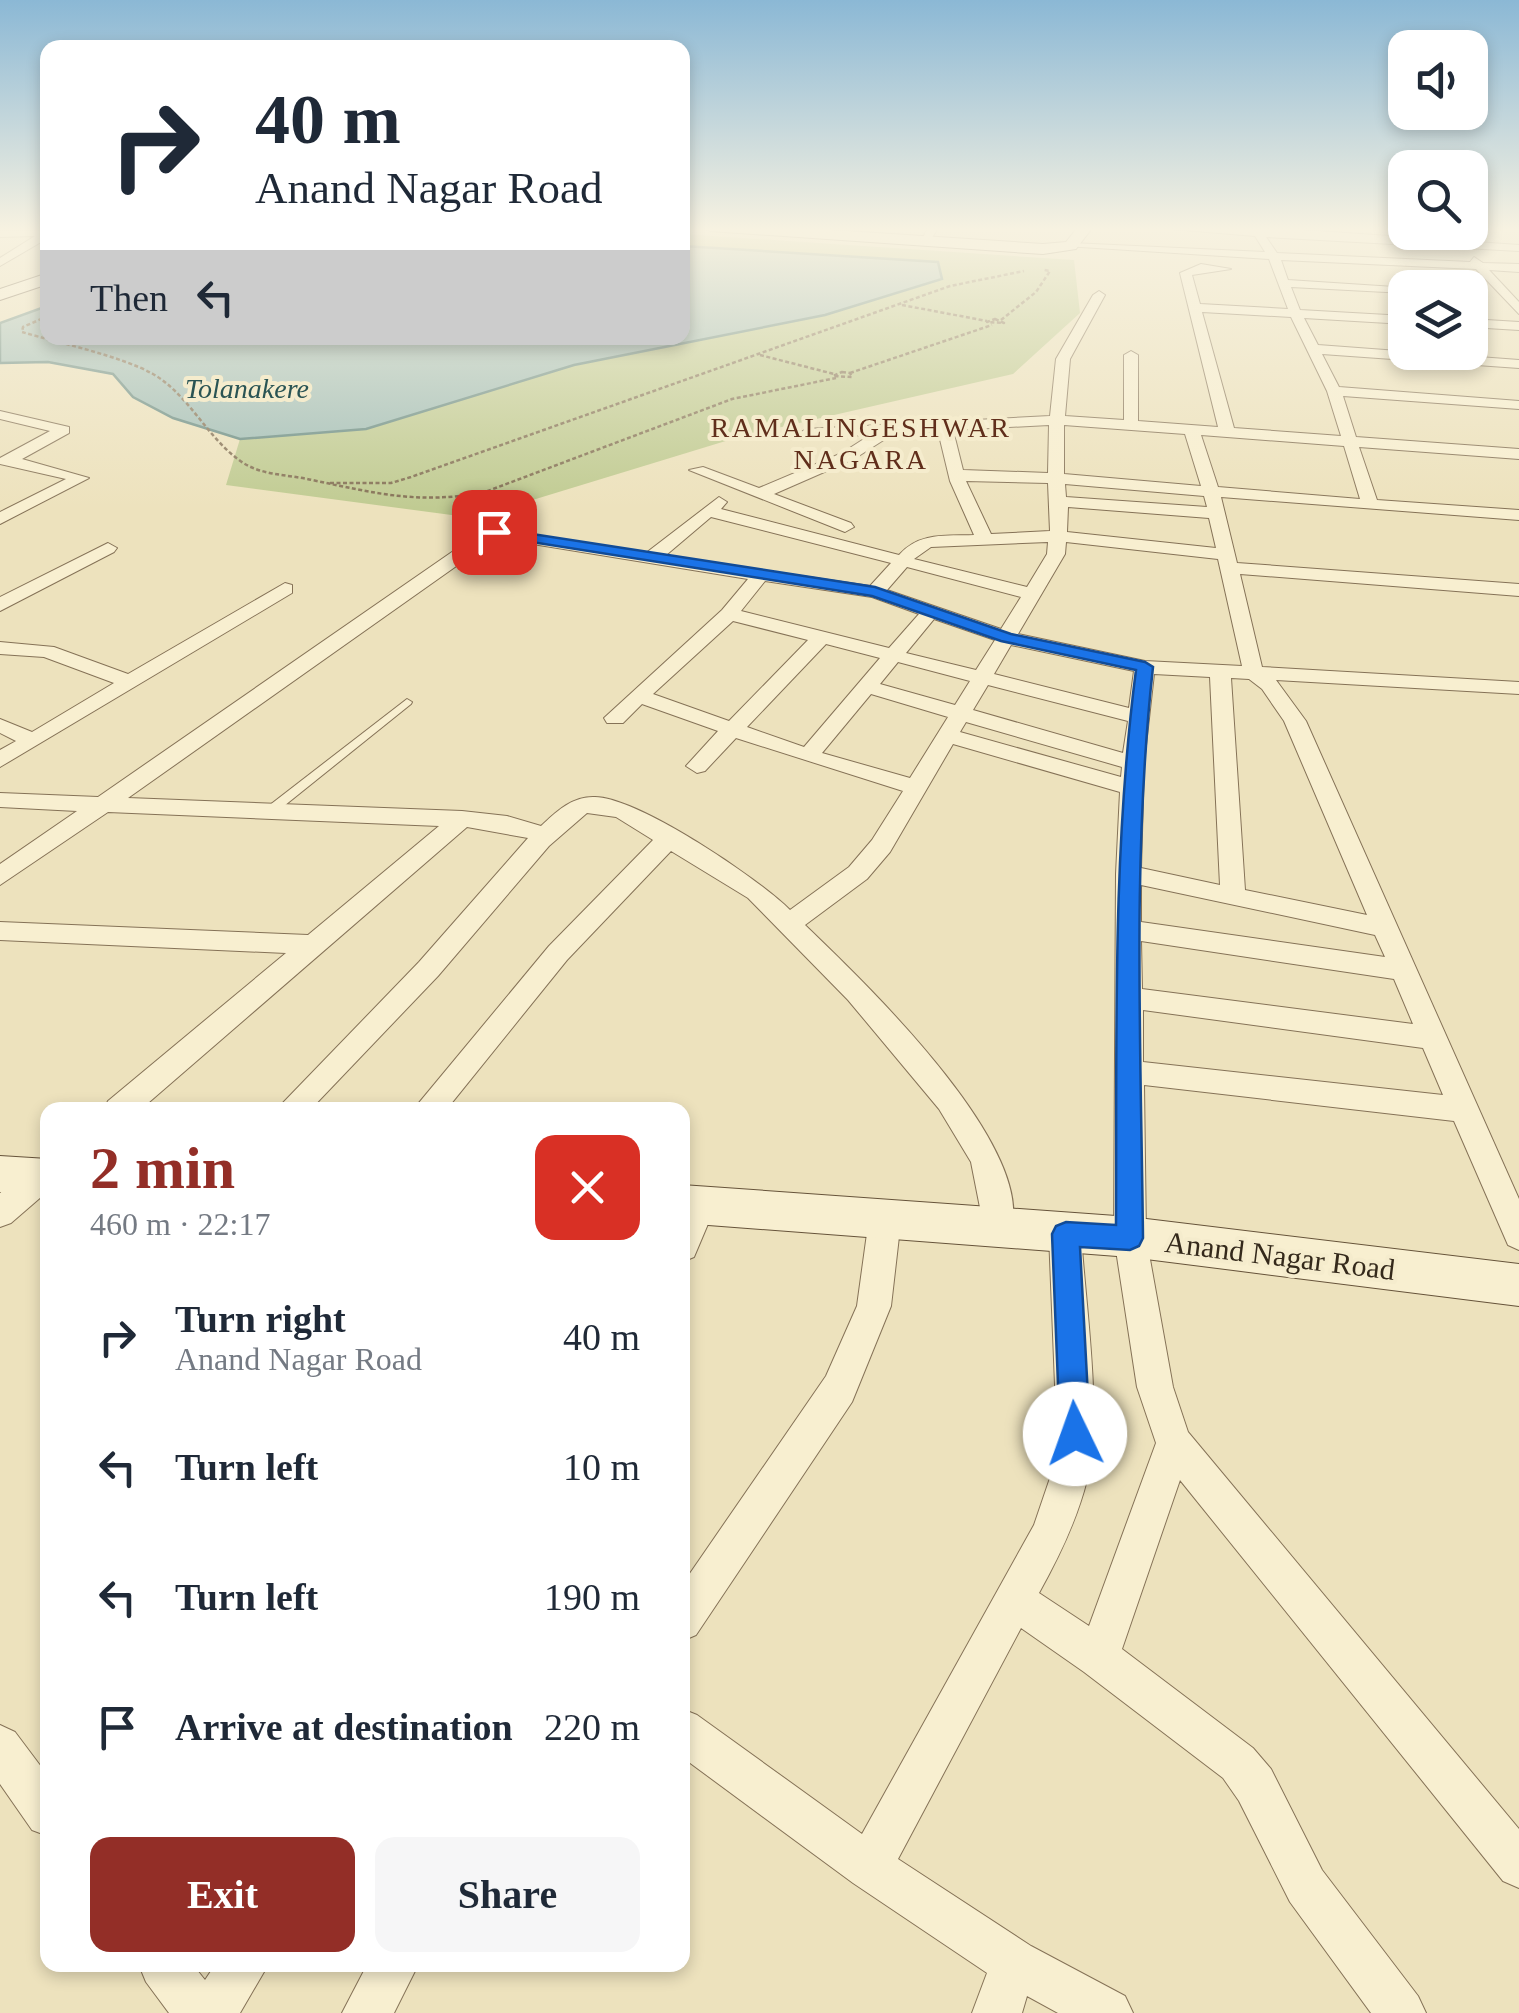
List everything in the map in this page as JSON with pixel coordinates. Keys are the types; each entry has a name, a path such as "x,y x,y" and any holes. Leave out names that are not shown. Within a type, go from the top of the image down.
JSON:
{"street":[{"path":"790,923 858,873 880,846 1056,554 1057,420 1062,360 1084,321"},
{"path":"1201,321 1226,430"},
{"path":"1299,321 1334,391 1370,505"},
{"path":"1488,325 1519,326"},
{"path":"1314,349 1519,364"},
{"path":"1131,354 1131,426"},
{"path":"1334,391 1519,405"},
{"path":"0,415 64,430 4,462"},
{"path":"806,434 894,426 1057,420 1519,454"},
{"path":"759,494 848,456 894,426"},
{"path":"945,427 957,475 985,539"},
{"path":"1191,429 1214,503 1252,672 1270,686 1295,720 1519,1236"},
{"path":"0,519 81,478 4,462"},
{"path":"697,470 909,553 1031,594"},
{"path":"957,475 1056,478 1214,503"},
{"path":"652,557 740,486"},
{"path":"1059,501 1370,505 1519,515"},
{"path":"708,511 909,553"},
{"path":"0,876 106,806 489,531 577,548 875,592 1007,638 1145,667 1519,688"},
{"path":"875,592 909,553 928,542 1059,536 1225,561 1519,590"},
{"path":"0,605 108,548"},
{"path":"616,718 729,614 762,574"},
{"path":"0,760 285,589"},
{"path":"808,756 931,611"},
{"path":"729,614 1139,717"},
{"path":"697,766 821,638"},
{"path":"0,648 48,651 130,682"},
{"path":"1145,667 1133,776 1128,874 1130,1238 1155,1387 1174,1444 1519,1865"},
{"path":"1220,673 1233,898"},
{"path":"865,686 960,714 1133,776"},
{"path":"640,696 808,756 915,787"},
{"path":"0,724 32,740"},
{"path":"947,735 1133,776"},
{"path":"0,800 462,819 507,824 546,836"},
{"path":"299,1102 435,962 546,836 574,811 585,805 603,804 670,838 757,892 858,993 949,1100 985,1159 996,1197 996,1228"},
{"path":"128,1102 462,819"},
{"path":"435,1102 558,953 670,838"},
{"path":"1128,874 1385,928"},
{"path":"0,930 313,944"},
{"path":"1128,930 1404,970"},
{"path":"1129,998 1433,1038"},
{"path":"1129,1072 1465,1110"},
{"path":"0,1213 34,1175"},
{"name":"Anand Nagar Road","path":"691,1204 1130,1238 1519,1285"},
{"path":"690,1609 840,1389 874,1306 885,1219"},
{"path":"869,1867 1050,1534 1069,1478 1075,1434 1066,1234"},
{"path":"1099,1656 1174,1444"},
{"path":"1014,1600 1099,1656 1238,1763 1255,1784 1306,1886 1402,2013"},
{"path":"690,1736 869,1867 1014,1964 1108,2013"},
{"path":"2,1757 40,1804"},
{"path":"997,2013 1014,1964"},
{"path":"168,1972 200,2013"},
{"path":"211,2013 239,1972"},
{"path":"367,2013 390,1972"}],"lane":[{"path":"270,811 407,702"}],"path":[{"path":"37,321 23,327 22,332 40,338"},
{"path":"326,483 391,483 411,477 852,321"},
{"path":"987,321 992,325"},
{"path":"757,354 851,378 850,373 992,325 1002,325 1001,321"},
{"path":"63,345 166,381 238,460 256,469 326,483 356,494 450,501 485,492 732,399 835,376"}],"green space":[{"path":"795,321 1071,321 1013,374 742,436 474,518 226,485 240,439 366,429 574,365 690,345 690,342"}],"water":[{"name":"Tolanakere","path":"40,321 40,345 674,345 574,365 366,429 240,439 173,418 133,397 113,374 48,362 0,363 0,323"},
{"name":"Tolanakere","path":"690,321 795,321 690,342"}],"district":[{"name":"RAMALINGESHWAR NAGARA","path":"860,443"}],"route":[{"path":"494,532 875,592 1007,638 1145,667 1133,763 1128,874 1130,1238 1066,1234 1075,1434"}]}
